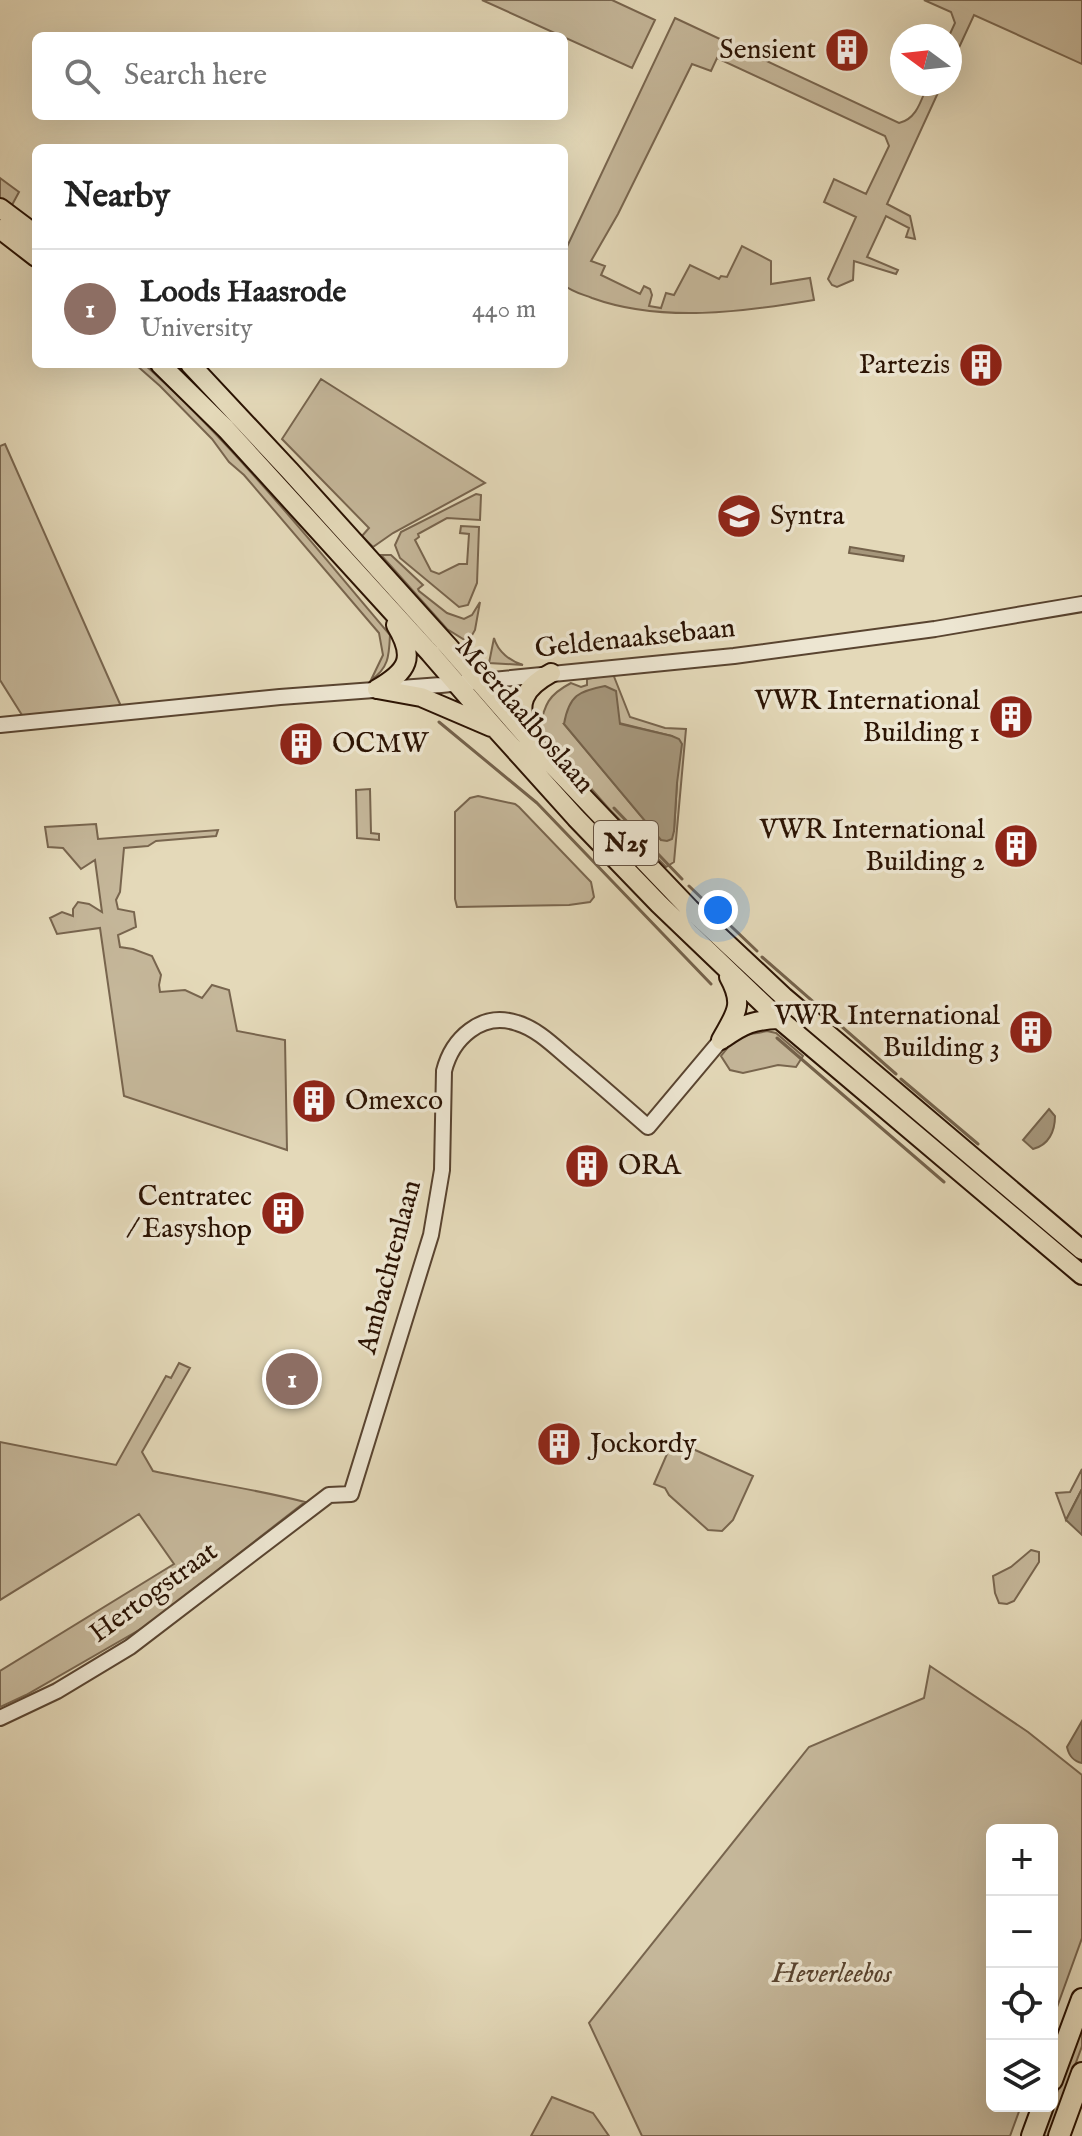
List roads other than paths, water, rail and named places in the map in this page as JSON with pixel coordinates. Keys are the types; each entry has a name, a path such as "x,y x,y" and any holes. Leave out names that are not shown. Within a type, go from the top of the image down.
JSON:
{"highway":[{"path":"0,208 32,232"},
{"path":"0,229 32,254"},
{"name":"Meerdaalboslaan","path":"164,368 226,429 576,818 725,969 745,1000 779,1019 1082,1275"},
{"name":"Meerdaalboslaan","path":"194,368 290,471 544,756 690,909 784,997 1082,1250"},
{"path":"375,592 407,647 402,670 377,689"},
{"path":"544,756 527,728 522,705 527,691 551,673"},
{"path":"377,689 421,697 495,728"},
{"path":"721,1040 745,1000 766,993 784,997"},
{"path":"721,1040 744,1024 779,1019"},
{"path":"1058,2064 1082,1999"},
{"path":"1059,2136 1082,2073"},
{"path":"1032,2136 1041,2112"}],"street":[{"name":"Geldenaaksebaan","path":"0,725 803,647 944,628 1082,604"},
{"name":"Ambachtenlaan","path":"329,1495 351,1494 431,1235 442,1170 444,1071 454,1045 477,1026 490,1022 518,1023 545,1039 648,1127 721,1040"},
{"name":"Hertogstraat","path":"0,1718 57,1691 130,1647 329,1495"}],"waterway":[{"path":"439,722 537,803 711,984"},
{"path":"614,808 682,879"},
{"path":"689,886 757,951"},
{"path":"762,957 896,1074"},
{"path":"777,1038 944,1182"},
{"path":"901,1079 978,1144"}],"place":[{"name":"Sensient","path":"847,50"},
{"name":"Partezis","path":"981,365"},
{"name":"Syntra","path":"739,516"},
{"name":"VWR International Building 1","path":"1011,717"},
{"name":"OCMW","path":"301,744"},
{"name":"VWR International Building 2","path":"1016,846"},
{"name":"VWR International Building 3","path":"1031,1032"},
{"name":"Omexco","path":"314,1101"},
{"name":"ORA","path":"587,1166"},
{"name":"Centratec / Easyshop","path":"283,1213"},
{"name":"Loods Haasrode","path":"292,1379"},
{"name":"Jockordy","path":"559,1444"}],"park label":[{"name":"Heverleebos","path":"832,1974"}]}
